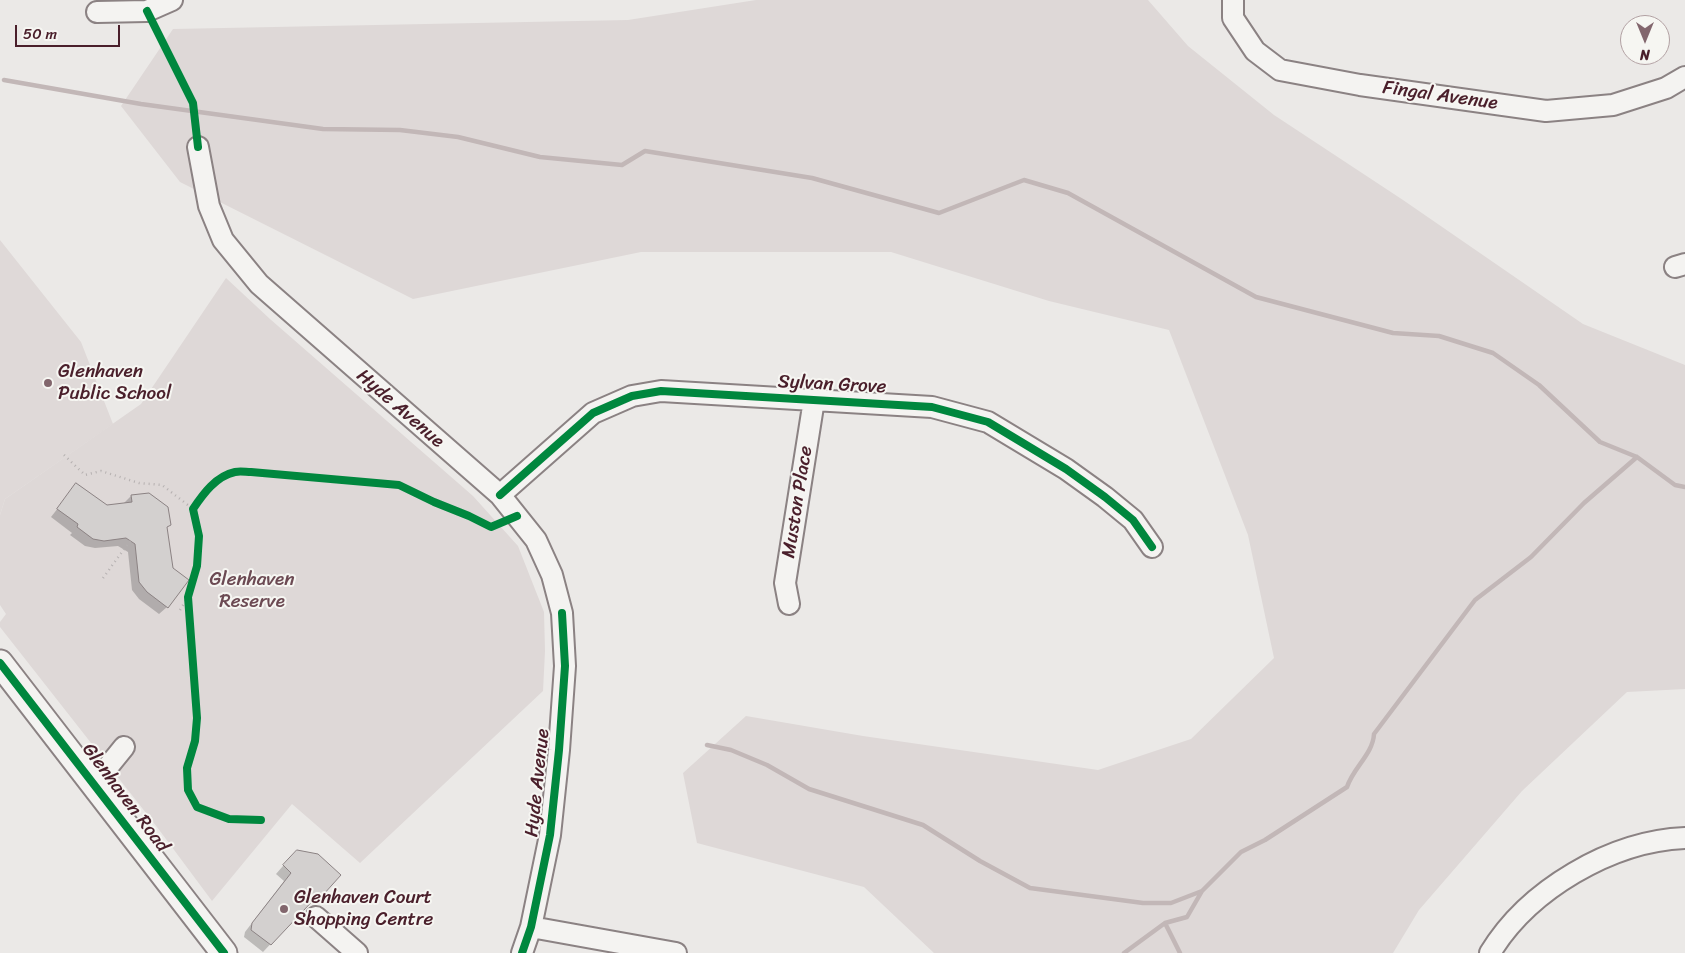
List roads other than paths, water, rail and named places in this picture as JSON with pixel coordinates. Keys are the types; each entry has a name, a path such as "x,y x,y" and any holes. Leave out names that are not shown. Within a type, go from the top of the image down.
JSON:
{"main road":[{"name":"Glenhaven Road","path":"0,663 224,953"}],"street":[{"path":"98,12 147,11 172,0"},
{"name":"Fingal Avenue","path":"1233,0 1233,18 1255,51 1280,70 1360,85 1546,111 1612,105 1666,88 1685,77"},
{"name":"Hyde Avenue","path":"198,147 209,206 224,240 259,284 500,495 536,540 552,575 562,613 565,666 558,760 550,835 531,928 522,953"},
{"name":"Sylvan Grove","path":"500,495 593,413 632,396 661,391 932,407 988,422 1066,469 1133,520 1152,547"},
{"name":"Muston Place","path":"789,604 785,583 814,400"},
{"path":"94,784 124,748"},
{"path":"1490,953 1509,926 1530,903 1580,870 1606,856 1630,848 1652,842 1685,838"},
{"path":"316,917 357,953"},
{"path":"531,928 676,953"}],"waterway":[{"path":"4,80 141,104 323,129 400,130 458,137 540,157 622,165 645,151 812,178 939,213 1024,180 1068,193 1256,297 1393,333 1439,336 1493,353 1539,385 1600,442 1637,457 1675,485 1685,487"},
{"path":"1124,953 1165,923 1187,917 1202,891 1241,852 1265,840 1347,787 1367,755 1374,734 1475,600 1531,557 1584,503 1637,457"},
{"path":"707,745 731,750 767,765 809,789 923,825 980,861 1030,888 1143,903 1171,903 1202,891"},
{"path":"1165,923 1180,953"}],"place":[{"name":"Glenhaven Public School","path":"48,383"},
{"name":"Glenhaven Court Shopping Centre","path":"284,909"}],"park label":[{"name":"Glenhaven Reserve","path":"252,591"}]}
